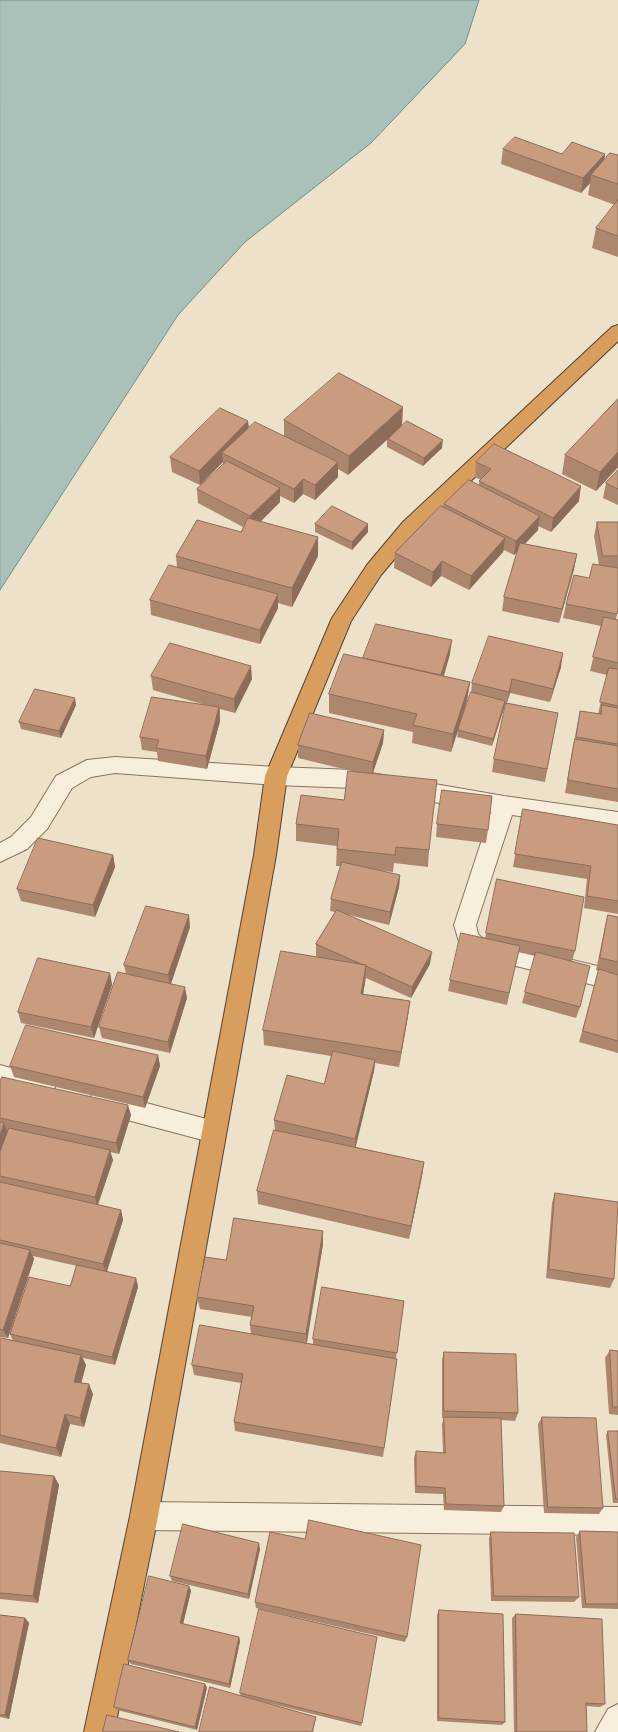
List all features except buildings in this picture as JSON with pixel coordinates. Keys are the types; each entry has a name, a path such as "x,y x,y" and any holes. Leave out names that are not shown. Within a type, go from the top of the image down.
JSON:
{"highway":[{"path":"99,1732 144,1516 266,855 276,776 342,618 374,570 410,527 618,331"}],"street":[{"path":"0,854 18,843 39,823 64,782 87,769 114,765 276,776 354,779 504,805 618,821"},
{"path":"504,805 466,925 468,938 475,946 618,981"},
{"path":"0,1076 214,1132"},
{"path":"144,1516 618,1521"},
{"path":"610,1732 618,1720"}],"water":[{"path":"0,0 479,0 465,44 371,143 245,242 178,315 0,590"}]}
